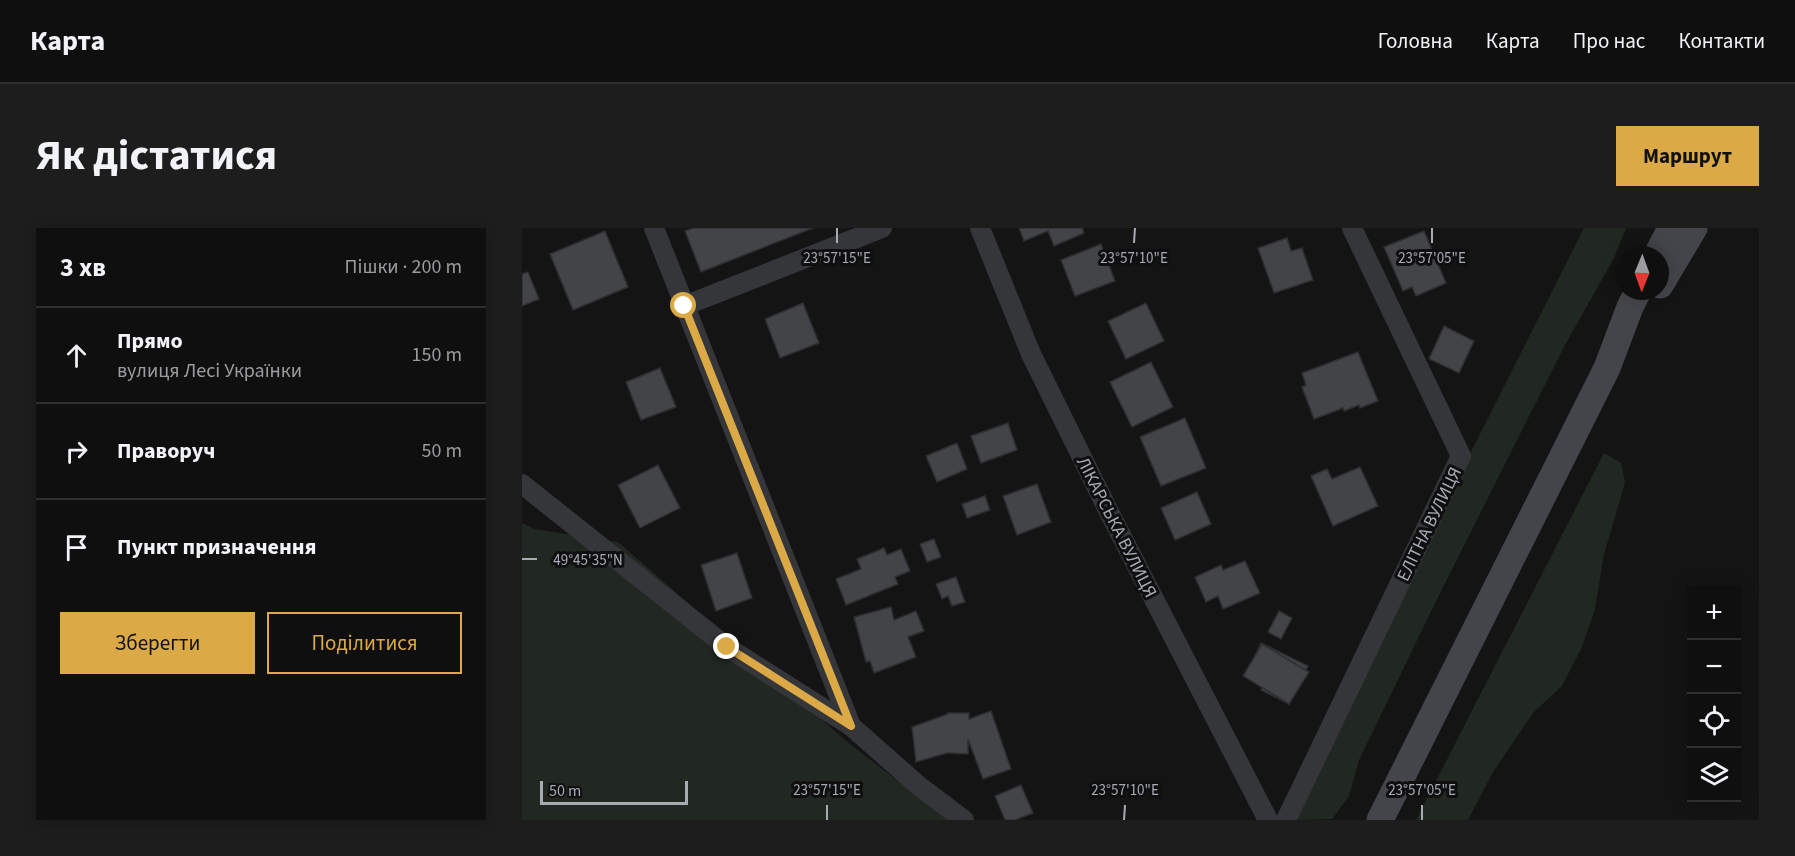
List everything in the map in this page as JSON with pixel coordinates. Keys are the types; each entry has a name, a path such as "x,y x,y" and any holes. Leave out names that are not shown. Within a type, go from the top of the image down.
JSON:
{"main road":[{"path":"1662,246 1671,228"},
{"path":"1669,270 1695,228"},
{"path":"1607,368 1634,300"},
{"path":"1380,820 1607,368 1650,300"}],"street":[{"path":"654,228 851,726"},
{"path":"684,306 882,228"},
{"name":"ЛІКАРСЬКА ВУЛИЦЯ","path":"980,228 1031,354 1107,508 1268,820"},
{"name":"ЕЛІТНА ВУЛИЦЯ","path":"1286,820 1461,456 1352,228"},
{"path":"522,484 727,647 851,726 919,786 964,820"}],"shaded area":[{"path":"1584,228 1626,228 1619,246 1615,246 1614,258 1565,345 1440,593 1359,760 1349,796 1332,819 1298,820 1296,812 1424,545"},
{"path":"1604,453 1621,463 1625,483 1604,554 1595,609 1582,647 1562,686 1533,713 1493,772 1468,820 1416,820"},
{"path":"522,523 535,529 618,542 851,745 949,820 522,820"}],"building":[{"path":"693,228 813,228 701,272 685,231"},
{"path":"1019,228 1082,228 1084,233 1054,246 1048,231 1024,241"},
{"path":"605,231 628,287 573,310 550,254"},
{"path":"1424,231 1446,283 1416,296 1412,287 1403,291 1384,247"},
{"path":"1287,238 1291,251 1302,248 1313,280 1274,293 1258,248"},
{"path":"1101,244 1115,281 1075,296 1061,260"},
{"path":"528,272 539,299 522,306 522,274"},
{"path":"803,303 819,343 780,358 765,319"},
{"path":"1146,303 1164,341 1126,359 1108,321"},
{"path":"1444,326 1474,341 1459,373 1429,359"},
{"path":"1358,352 1378,401 1360,408 1359,405 1344,411 1343,408 1314,419 1302,387 1306,385 1302,373"},
{"path":"1151,362 1173,407 1132,427 1110,382"},
{"path":"660,368 676,407 641,420 626,382"},
{"path":"1185,418 1206,468 1161,486 1140,437"},
{"path":"1008,423 1017,450 981,463 971,436"},
{"path":"957,443 967,469 937,482 926,456"},
{"path":"658,465 680,508 640,528 618,485"},
{"path":"1360,467 1378,506 1333,526 1311,476 1327,469 1332,479"},
{"path":"1037,484 1051,522 1017,535 1003,496"},
{"path":"1197,492 1211,524 1175,540 1161,508"},
{"path":"985,496 990,510 967,518 962,504"},
{"path":"934,539 941,557 927,562 920,544"},
{"path":"884,548 887,555 901,549 910,571 895,577 898,584 846,605 836,579 861,569 857,559"},
{"path":"737,553 752,598 716,611 701,565"},
{"path":"1245,561 1260,593 1223,609 1218,596 1206,602 1195,577 1221,565 1223,570"},
{"path":"956,577 965,602 952,606 948,596 942,599 936,584"},
{"path":"891,607 894,620 916,611 924,631 908,637 916,657 874,673 870,661 866,662 854,617"},
{"path":"1279,611 1292,618 1281,639 1268,632"},
{"path":"1261,643 1308,666 1289,704 1261,690 1265,684 1246,675"},
{"path":"1262,644 1309,672 1289,704 1243,676"},
{"path":"991,711 1011,769 983,779 968,739 968,754 947,753 916,762 912,727 948,713 969,713 969,719"},
{"path":"1021,785 1033,813 1015,820 1005,820 995,796"}],"route":[{"path":"684,306 851,726 727,647"}]}
